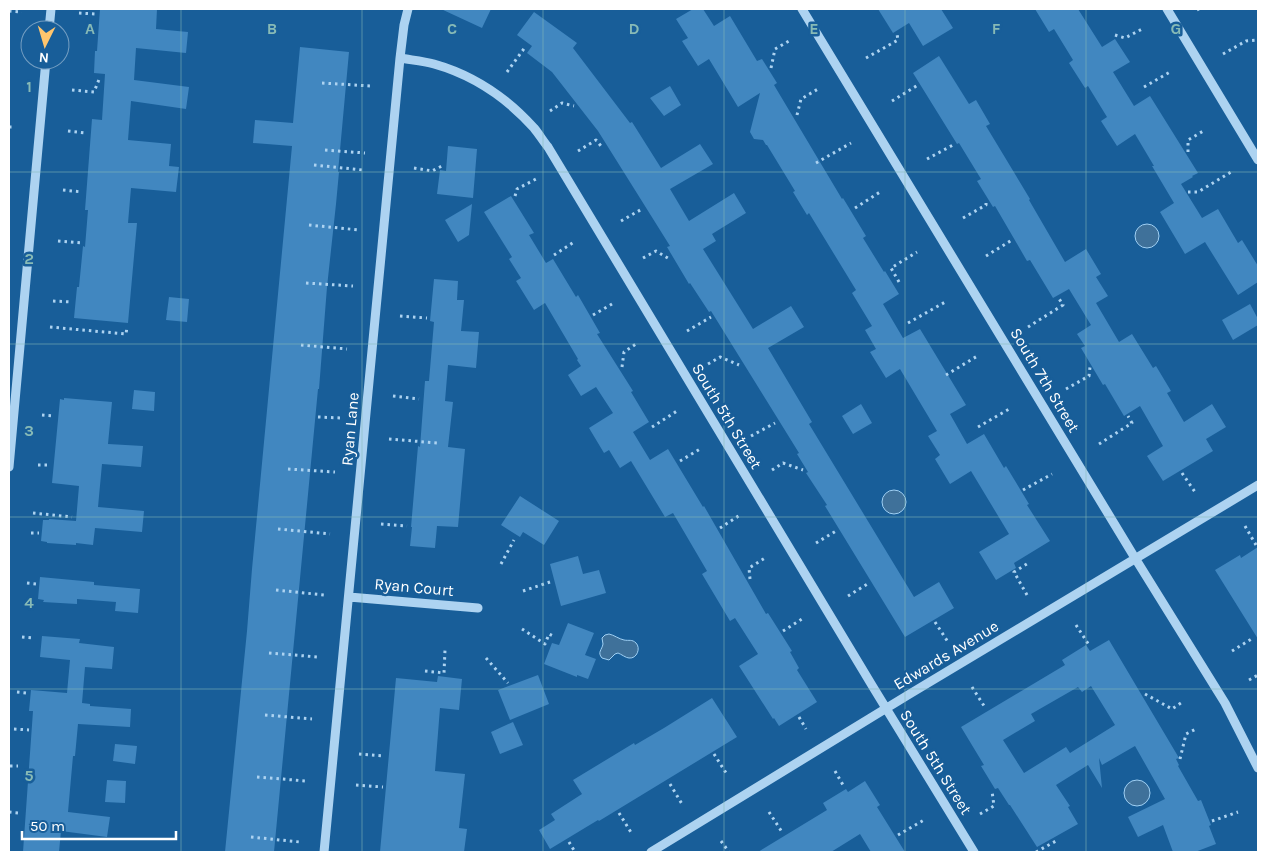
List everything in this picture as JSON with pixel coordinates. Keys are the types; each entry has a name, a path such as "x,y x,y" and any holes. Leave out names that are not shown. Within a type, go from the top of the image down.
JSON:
{"street":[{"name":"Ryan Lane","path":"324,852 400,58 408,9"},
{"name":"South 7th Street","path":"802,9 1231,713 1258,768"},
{"path":"1167,9 1258,160"},
{"name":"South 5th Street","path":"400,58 434,64 473,80 509,104 539,134 974,852"},
{"path":"9,467 45,70"},
{"path":"9,350 19,350"},
{"name":"Edwards Avenue","path":"651,852 1258,485"},
{"name":"Ryan Court","path":"349,597 478,608"}],"path":[{"path":"9,11 22,12"},
{"path":"79,13 96,14"},
{"path":"1115,35 1125,38 1144,28"},
{"path":"866,58 898,40 897,34"},
{"path":"1224,54 1246,41 1258,40"},
{"path":"771,68 775,49 789,41"},
{"path":"507,72 526,46"},
{"path":"1144,87 1170,72"},
{"path":"72,90 94,92 100,77"},
{"path":"322,83 371,86"},
{"path":"892,101 918,85"},
{"path":"797,116 801,99 818,89"},
{"path":"550,111 562,103 574,106"},
{"path":"1188,152 1188,140 1205,130"},
{"path":"68,131 86,133"},
{"path":"578,151 596,140 601,146"},
{"path":"816,163 851,143"},
{"path":"927,160 953,144"},
{"path":"325,150 365,153"},
{"path":"314,166 363,170"},
{"path":"414,168 432,171 442,166"},
{"path":"1188,192 1198,192 1231,172"},
{"path":"515,196 517,189 536,179"},
{"path":"63,190 82,192"},
{"path":"855,208 880,192"},
{"path":"963,218 986,205 986,201"},
{"path":"621,221 642,209"},
{"path":"308,225 359,230"},
{"path":"986,256 1012,240"},
{"path":"58,241 82,243"},
{"path":"554,255 574,242"},
{"path":"643,258 656,250 671,260"},
{"path":"899,282 891,268 917,252"},
{"path":"306,283 353,286"},
{"path":"1028,327 1062,305 1058,297"},
{"path":"53,301 72,302"},
{"path":"908,323 947,301"},
{"path":"593,315 612,304"},
{"path":"400,316 427,318"},
{"path":"687,331 711,318"},
{"path":"50,327 126,334 127,327"},
{"path":"622,367 624,352 636,344"},
{"path":"301,345 347,349"},
{"path":"946,375 980,355"},
{"path":"708,364 720,357 739,365"},
{"path":"1066,389 1089,376 1090,367"},
{"path":"393,396 419,399"},
{"path":"978,427 1011,408"},
{"path":"652,427 677,411"},
{"path":"42,415 54,416"},
{"path":"1099,444 1132,423 1128,416"},
{"path":"318,417 341,418"},
{"path":"751,436 775,423"},
{"path":"389,439 437,443"},
{"path":"680,462 700,449"},
{"path":"772,470 783,463 803,470"},
{"path":"38,465 50,465"},
{"path":"288,469 336,472"},
{"path":"1023,490 1052,474"},
{"path":"1182,474 1195,492"},
{"path":"33,513 72,517"},
{"path":"720,528 740,515"},
{"path":"381,524 407,526"},
{"path":"1245,526 1256,546"},
{"path":"278,529 330,534"},
{"path":"816,543 836,531"},
{"path":"31,533 39,533"},
{"path":"501,564 514,540"},
{"path":"750,579 750,568 765,558"},
{"path":"1027,595 1014,572 1030,562"},
{"path":"523,591 550,582"},
{"path":"27,583 36,584"},
{"path":"848,596 869,583"},
{"path":"276,590 324,594"},
{"path":"784,631 802,619"},
{"path":"936,622 948,642"},
{"path":"1076,625 1089,645"},
{"path":"522,629 545,644 549,634 556,637"},
{"path":"22,637 33,638"},
{"path":"1232,651 1254,638"},
{"path":"424,671 444,673 445,650"},
{"path":"269,654 318,657"},
{"path":"486,658 508,683"},
{"path":"1249,680 1258,675"},
{"path":"972,687 986,709"},
{"path":"17,692 26,693"},
{"path":"1145,694 1172,708 1181,703"},
{"path":"265,715 312,719"},
{"path":"799,717 806,729"},
{"path":"14,729 29,730"},
{"path":"1180,759 1186,734 1196,729"},
{"path":"359,754 384,756"},
{"path":"714,754 728,776"},
{"path":"10,766 18,766"},
{"path":"835,771 843,785"},
{"path":"257,777 306,781"},
{"path":"670,784 682,804"},
{"path":"356,785 383,787"},
{"path":"980,814 994,806 992,790"},
{"path":"9,812 19,813"},
{"path":"769,812 782,832"},
{"path":"1212,821 1238,812"},
{"path":"620,813 632,834"},
{"path":"898,835 924,820"},
{"path":"251,837 300,842"},
{"path":"722,841 729,852"},
{"path":"1036,852 1056,841"},
{"path":"569,842 575,852"}],"water":[{"path":"1147,224 1155,228 1159,236 1155,244 1147,248 1139,244 1135,236 1139,228"},
{"path":"894,490 902,494 906,502 902,510 894,514 886,510 882,502 886,494"},
{"path":"609,634 635,642 638,648 636,655 629,658 618,653 609,660 602,658 600,653 603,644 602,638"},
{"path":"1137,780 1146,784 1150,793 1146,802 1137,806 1128,802 1124,793 1128,784"}],"building":[{"path":"100,9 157,9 156,29 188,32 186,53 136,48 134,80 189,87 186,109 131,101 128,140 171,144 169,166 179,167 176,192 131,188 128,223 137,223 128,323 74,318 83,246 85,247 88,210 85,210 92,119 102,120 105,74 94,73"},
{"path":"441,9 491,9 482,28"},
{"path":"693,9 703,9 714,26 730,16 757,61 762,59 777,83 774,85 866,236 863,238 899,294 883,304 903,338 920,329 966,405 950,414 967,444 984,434 1004,468 1006,466 1029,504 1027,505 1050,541 1014,563 1016,568 996,580 979,552 1009,534 971,471 950,484 935,459 940,455 928,436 937,431 900,369 886,378 870,352 876,349 865,330 872,326 852,293 856,290 809,213 807,215 767,145 763,140 754,139 750,132 760,93 738,107 709,59 698,66 682,41 688,38 676,19"},
{"path":"878,9 941,9 953,28 923,46 909,23 893,33"},
{"path":"1035,9 1078,9 1102,47 1115,39 1130,62 1113,72 1134,106 1150,96 1198,173 1181,184 1202,218 1218,209 1238,243 1242,240 1258,266 1258,282 1238,295 1205,242 1185,254 1160,212 1174,203 1135,134 1117,146 1101,121 1107,117 1088,86 1085,88 1069,63 1073,60 1054,29 1049,32"},
{"path":"534,12 577,43 573,48 630,123 632,122 661,168 700,144 713,164 670,189 689,221 734,193 746,213 712,234 716,241 703,249 753,329 791,306 804,327 768,348 812,422 809,424 914,597 939,582 954,608 905,637 825,506 827,505 806,473 808,472 797,454 799,453 711,311 709,312 689,284 667,247 670,246 598,131 552,72 527,53 532,46 517,35"},
{"path":"300,47 349,52 319,389 274,852 225,852 292,146 253,143 255,120 293,123"},
{"path":"939,56 969,104 976,100 990,124 986,126 1065,262 1086,249 1101,274 1096,277 1108,296 1096,303 1119,342 1132,334 1153,368 1156,366 1171,391 1167,393 1184,422 1212,404 1226,427 1206,439 1213,451 1163,481 1147,456 1163,446 1140,406 1124,416 1105,384 1103,385 1081,348 1085,346 1077,334 1091,325 1069,289 1053,298 1030,260 1027,261 995,206 993,207 977,181 981,179 913,73"},
{"path":"670,86 681,105 664,116 650,98"},
{"path":"448,146 477,149 473,198 437,194 440,170 446,171"},
{"path":"511,196 534,233 529,235 546,263 553,259 576,297 578,295 600,333 597,334 633,391 631,392 649,422 633,432 650,460 668,449 704,506 766,614 768,613 792,651 790,652 799,668 797,670 817,702 779,726 739,666 758,654 735,618 730,621 702,574 707,571 673,513 665,517 631,461 620,468 609,450 604,453 589,428 613,413 596,387 581,396 568,375 581,366 578,359 545,303 534,310 516,281 521,278 509,259 512,257 484,212"},
{"path":"472,204 469,235 458,242 445,220"},
{"path":"434,279 458,281 457,300 464,300 461,331 479,332 476,368 448,365 445,401 453,402 448,447 465,449 458,527 437,526 435,548 410,546 425,381 429,381 434,322 430,321"},
{"path":"169,297 189,299 187,322 166,320"},
{"path":"1250,304 1258,319 1258,325 1233,340 1222,320"},
{"path":"134,390 155,392 154,411 132,409"},
{"path":"64,398 112,402 108,444 143,446 141,467 102,464 98,507 144,511 142,532 95,528 93,545 47,543 41,541 43,520 76,521 79,486 52,483 60,399 64,400"},
{"path":"861,404 872,423 853,434 842,416"},
{"path":"520,496 559,521 544,545 523,532 520,537 501,525"},
{"path":"1258,547 1258,639 1215,570 1240,555 1241,558"},
{"path":"578,556 583,574 599,570 606,593 561,606 550,564"},
{"path":"40,577 94,582 94,585 140,589 138,613 115,611 116,602 77,599 77,604 43,602 44,600 38,599"},
{"path":"568,623 594,633 585,655 596,659 588,679 577,675 577,677 544,664 552,643 559,645"},
{"path":"42,636 80,639 79,643 114,647 112,669 85,667 82,703 90,704 90,706 131,709 130,727 78,724 68,812 110,817 107,837 61,831 59,852 23,852 33,711 29,711 31,690 67,693 70,660 40,657"},
{"path":"1109,640 1179,758 1176,759 1178,766 1198,801 1201,800 1216,844 1195,852 1173,852 1163,825 1138,837 1128,817 1165,799 1135,746 1102,765 1099,758 1102,788 1088,765 1056,785 1070,806 1068,807 1078,824 1037,847 998,788 995,789 981,766 984,765 961,727 1065,665 1062,660 1086,645 1090,651","holes":["1091,686 1115,725 1070,753 1066,747 1024,773 1003,740 1035,721 1031,714 1078,687 1082,692"]},
{"path":"538,675 549,704 510,720 498,690"},
{"path":"438,676 462,679 459,710 440,708 435,771 465,774 459,828 467,829 464,852 380,852 396,678 437,682"},
{"path":"712,698 737,737 550,849 539,830 555,820 551,814 582,794 573,780"},
{"path":"513,722 523,745 500,754 491,732"},
{"path":"115,744 137,746 135,764 113,761"},
{"path":"107,780 126,781 125,803 105,802"},
{"path":"865,781 880,805 877,807 905,852 871,852 860,834 831,852 758,852 827,810 823,803 846,789 848,792"}]}
